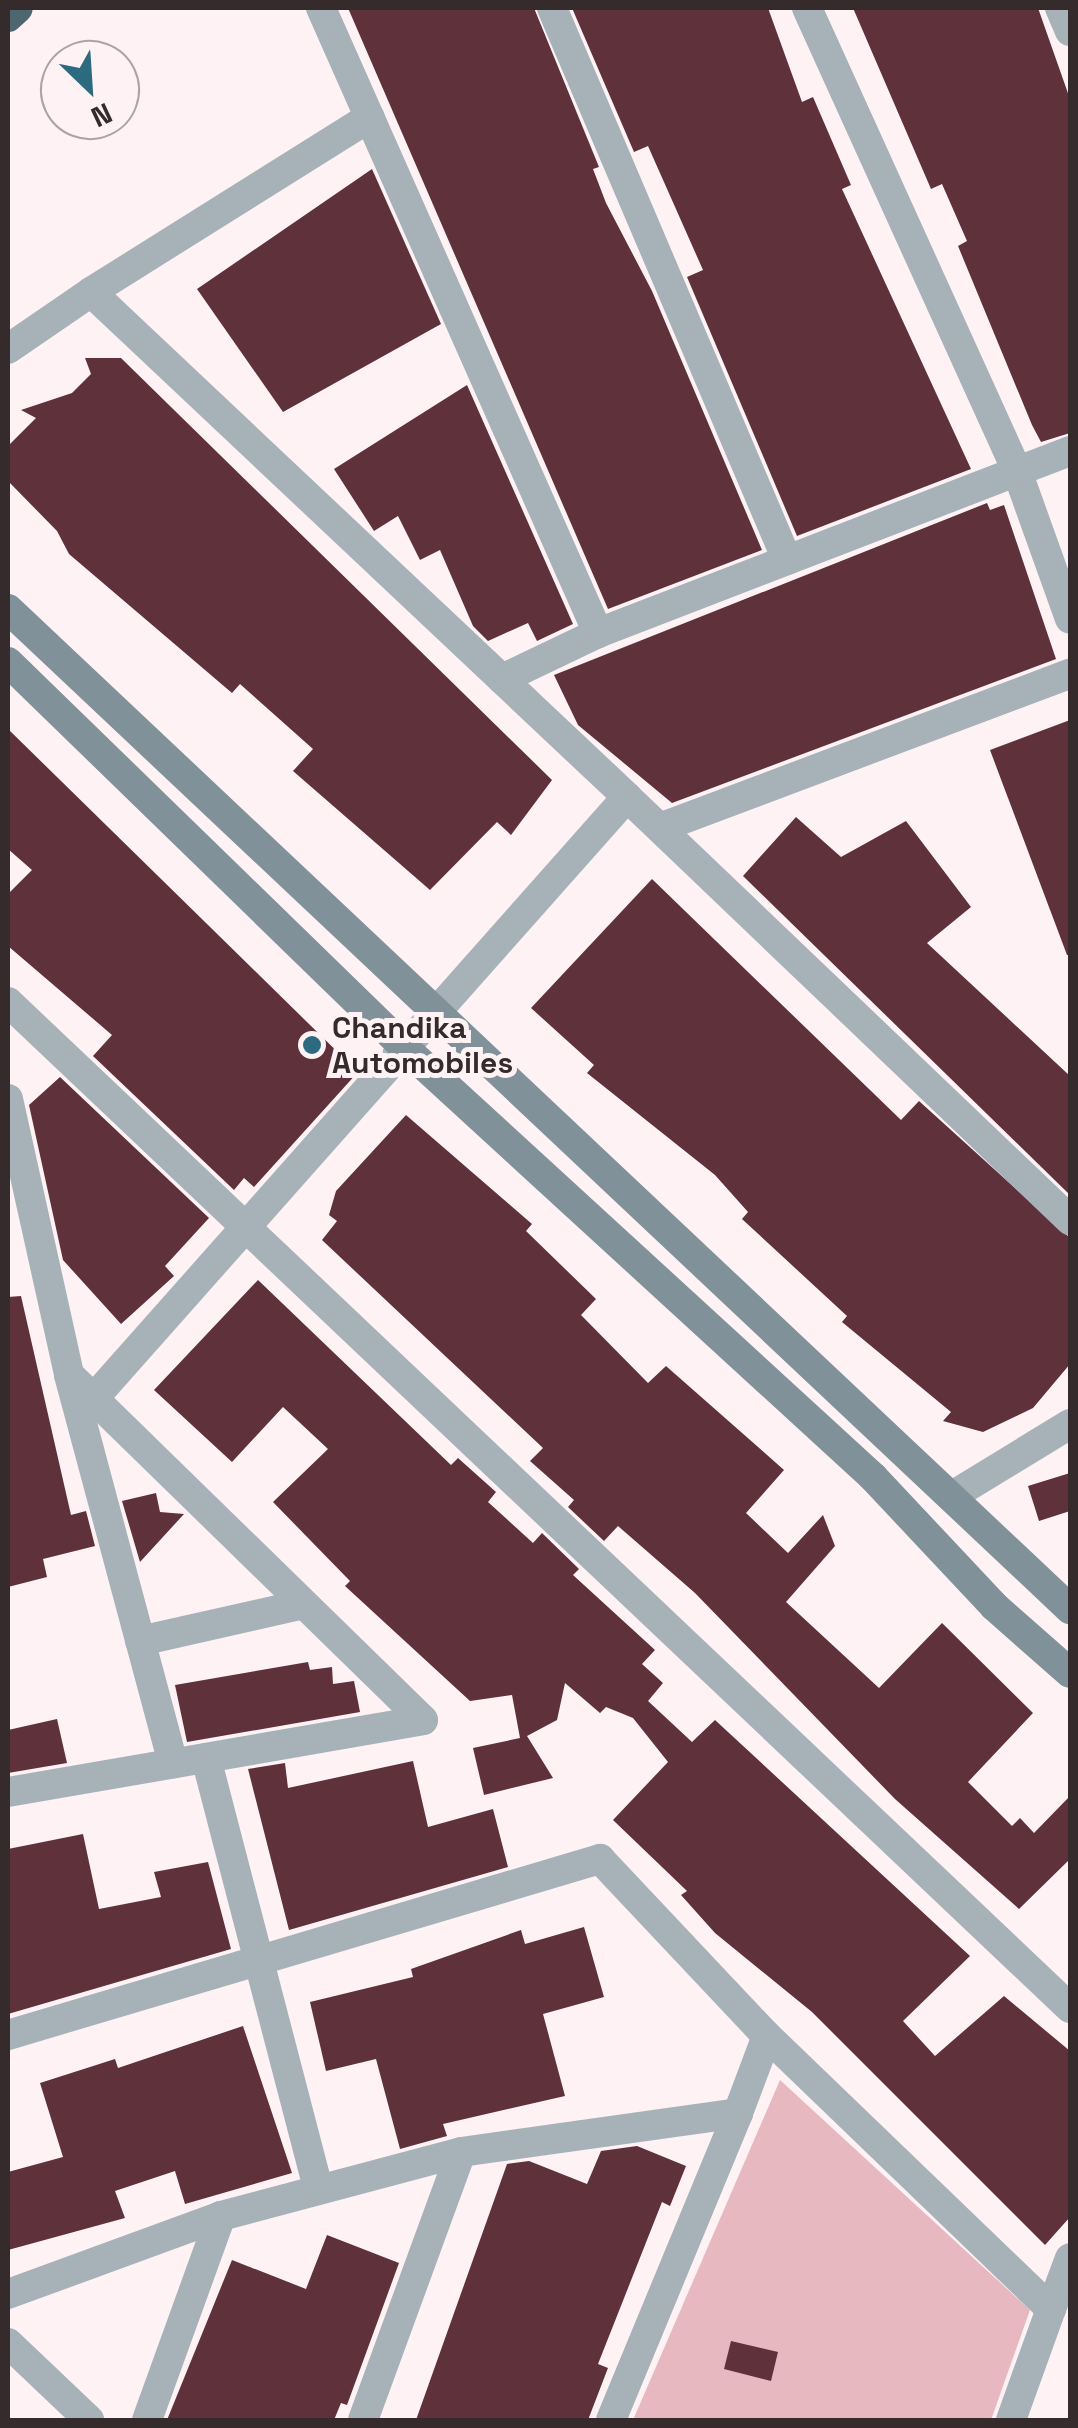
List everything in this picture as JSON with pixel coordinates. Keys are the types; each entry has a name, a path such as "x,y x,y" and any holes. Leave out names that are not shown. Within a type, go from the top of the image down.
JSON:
{"highway":[{"path":"8,16 18,8"}],"main road":[{"path":"8,610 1070,1609"},
{"path":"8,662 408,1051 872,1478 994,1606 1070,1673"}],"street":[{"path":"321,8 598,633"},
{"path":"552,8 787,560"},
{"path":"807,8 1017,470 1070,619"},
{"path":"1060,8 1070,31"},
{"path":"8,349 91,292 370,117"},
{"path":"91,292 662,827 1070,1220"},
{"path":"502,680 598,633 1070,451"},
{"path":"662,827 1070,674"},
{"path":"93,1399 408,1051 626,797"},
{"path":"8,1002 245,1231 1070,2008"},
{"path":"8,1099 21,1220 69,1375 173,1763"},
{"path":"8,1792 423,1720 300,1605 69,1375"},
{"path":"952,1496 1070,1424"},
{"path":"140,1642 300,1605"},
{"path":"206,1758 318,2184"},
{"path":"8,2035 600,1859 766,2036 1051,2309"},
{"path":"611,2420 766,2036"},
{"path":"8,2294 318,2184 461,2152 738,2112"},
{"path":"363,2420 461,2152"},
{"path":"147,2420 221,2216"},
{"path":"1012,2420 1070,2258"},
{"path":"8,2343 89,2420"}],"shaded area":[{"path":"780,2080 1030,2310 991,2420 633,2420"}],"building":[{"path":"348,8 534,8 599,167 593,169 606,203 652,291 762,550 608,609"},
{"path":"572,8 768,8 802,102 813,97 851,185 842,189 971,469 797,536 687,277 703,270 648,146 634,152"},
{"path":"853,8 1038,8 1070,99 1070,433 1041,442 1032,425 958,246 967,241 942,184 931,189"},
{"path":"372,169 441,324 283,412 197,289"},
{"path":"85,358 121,358 552,780 511,835 497,822 430,890 293,771 313,749 240,684 232,693 69,554 57,531 8,481 8,446 36,418 21,410 72,393 91,374"},
{"path":"467,385 573,624 537,641 528,623 488,641 473,626 440,550 420,560 398,516 374,531 334,469"},
{"path":"987,503 990,510 1004,505 1056,659 672,803 578,725 554,675"},
{"path":"1070,720 1070,955 1067,955 990,750"},
{"path":"8,729 358,1072 254,1187 244,1178 234,1190 93,1056 112,1035 8,946 8,894 32,870 8,849"},
{"path":"796,817 841,857 906,821 971,907 927,943 1070,1076 1070,1195 743,876"},
{"path":"652,879 901,1120 919,1101 1070,1238 1070,1364 1033,1408 983,1432 943,1421 951,1412 842,1322 847,1316 742,1219 748,1212 715,1175 587,1073 594,1065 531,1008"},
{"path":"60,1077 209,1218 165,1266 174,1276 121,1324 63,1260 29,1105"},
{"path":"406,1115 532,1224 526,1231 596,1299 581,1315 648,1383 666,1366 784,1470 746,1513 788,1553 823,1515 835,1546 786,1602 879,1688 942,1623 1033,1713 968,1782 1012,1826 1020,1818 1034,1833 1070,1796 1070,1859 1019,1909 895,1799 695,1593 618,1526 604,1541 568,1507 574,1500 530,1461 543,1448 322,1240 337,1221 329,1215 336,1191"},
{"path":"258,1280 451,1465 458,1458 496,1492 488,1502 533,1543 542,1533 579,1569 573,1575 655,1650 642,1664 663,1683 648,1701 692,1742 715,1720 970,1956 903,2021 935,2056 1004,1996 1070,2051 1070,2217 1045,2245 812,2012 715,1933 681,1895 687,1891 613,1820 668,1762 633,1718 606,1707 600,1713 565,1683 557,1720 527,1736 553,1778 484,1795 473,1748 520,1738 512,1695 470,1701 345,1586 350,1581 273,1502 328,1449 283,1407 232,1462 154,1390"},
{"path":"21,1296 71,1515 86,1511 95,1546 43,1559 47,1577 8,1587 8,1297"},
{"path":"1070,1473 1070,1511 1039,1521 1028,1486"},
{"path":"156,1493 160,1512 184,1514 140,1562 122,1501"},
{"path":"308,1662 310,1670 332,1667 333,1684 354,1681 360,1712 187,1742 175,1685"},
{"path":"57,1719 67,1763 8,1773 8,1730"},
{"path":"413,1761 428,1827 493,1809 508,1867 289,1930 248,1769 285,1763 288,1788"},
{"path":"83,1834 99,1909 161,1897 154,1872 208,1862 231,1949 8,2014 8,1849"},
{"path":"584,1927 604,1997 543,2014 565,2096 443,2124 447,2136 400,2149 376,2059 326,2071 310,2002 413,1977 411,1969 521,1930 525,1944"},
{"path":"243,2026 292,2173 185,2204 175,2171 115,2191 125,2218 8,2250 8,2172 63,2157 40,2083 115,2059 118,2068"},
{"path":"637,2146 686,2166 670,2206 662,2202 598,2364 608,2368 588,2420 416,2420 507,2164 529,2161 587,2184 601,2151"},
{"path":"327,2235 399,2263 347,2405 341,2403 334,2420 167,2420 232,2260 306,2289"},
{"path":"731,2341 778,2352 771,2381 724,2369"}],"place":[{"name":"Chandika Automobiles","path":"312,1045"}]}
